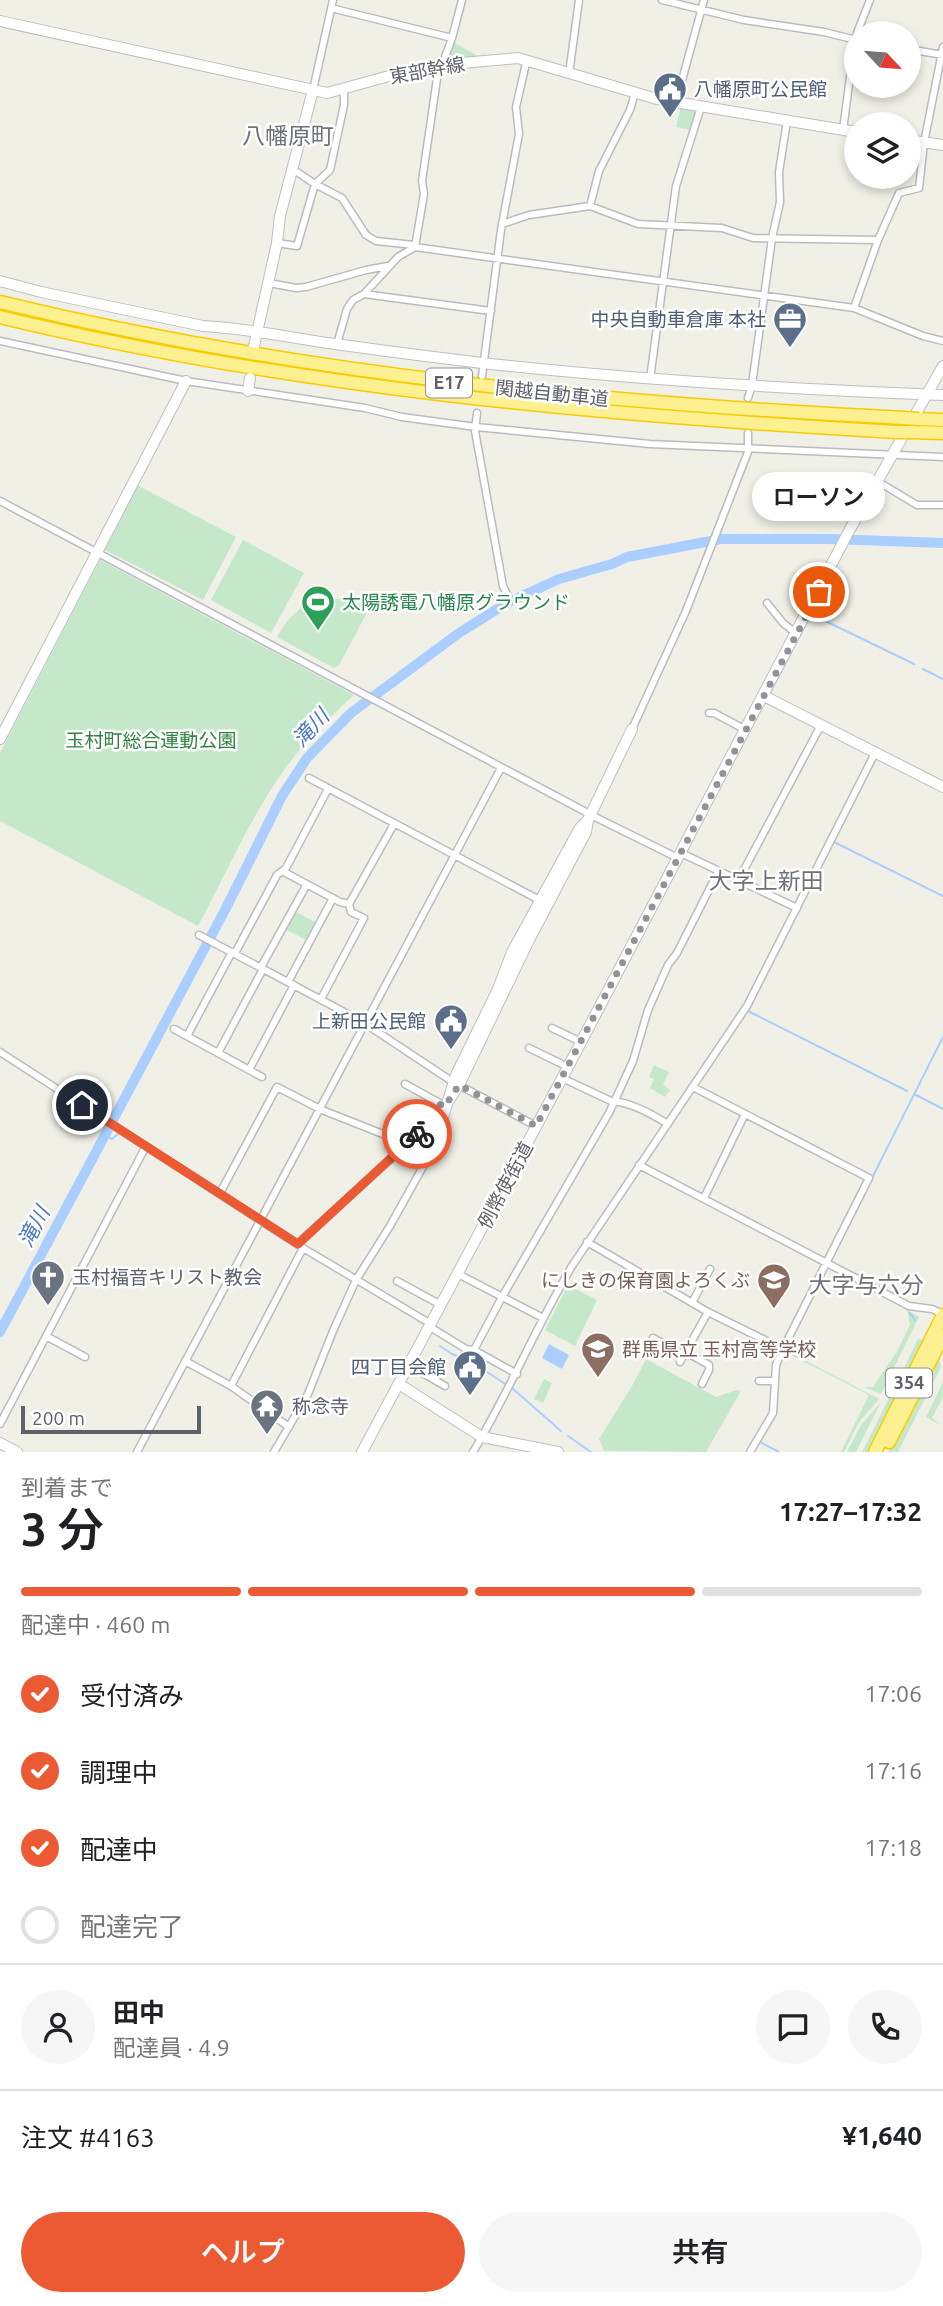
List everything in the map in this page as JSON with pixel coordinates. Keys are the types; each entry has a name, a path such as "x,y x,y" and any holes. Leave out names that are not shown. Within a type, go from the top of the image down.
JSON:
{"highway":[{"name":"関越自動車道","path":"0,302 212,348 377,373 745,410 943,420"},
{"name":"関越自動車道","path":"0,317 207,361 437,395 635,415 943,433"},
{"name":"354","path":"876,1452 943,1314"},
{"name":"354","path":"884,1452 943,1336"}],"street":[{"path":"254,346 277,243 280,216 333,0"},
{"path":"337,344 347,309 353,300 364,294 388,266 414,246 424,194 422,181 441,65 452,38 462,0"},
{"path":"569,74 579,0"},
{"path":"662,0 744,20 844,35"},
{"path":"676,102 704,0"},
{"path":"862,21 870,0"},
{"path":"331,8 452,38"},
{"name":"東部幹線","path":"0,21 332,93 441,65 514,57 635,93 701,107 844,130"},
{"path":"854,308 878,240 899,193 919,188 924,143 942,52 921,50"},
{"path":"482,376 502,224 519,134 516,107 527,59"},
{"path":"277,243 297,246 315,184 330,170 344,105 344,89"},
{"path":"590,206 599,171 630,110 635,93"},
{"path":"650,379 676,186 701,107"},
{"path":"748,398 780,202 779,172 787,121"},
{"path":"921,142 943,145"},
{"path":"291,168 342,198 366,235 376,241 854,308 923,336 943,341"},
{"path":"502,224 528,215 590,206 630,223 722,228 753,238 878,240"},
{"path":"269,283 306,287 388,266"},
{"path":"0,281 203,326 483,363 650,379 943,395"},
{"path":"364,294 491,311"},
{"path":"0,341 186,381 476,427 650,444 943,457"},
{"path":"943,366 877,481 917,505 943,505"},
{"path":"248,391 250,379"},
{"path":"0,739 186,381"},
{"path":"477,413 476,427 503,586 507,594"},
{"path":"231,1386 301,1246 408,1143 443,1105 456,1083 499,989 512,953 544,903 580,828 589,817 686,611 748,448 748,433"},
{"name":"例幣使街道","path":"362,1452 582,1042 877,481"},
{"path":"0,501 589,817 797,908"},
{"path":"767,603 783,623 797,634"},
{"path":"764,696 943,787"},
{"path":"709,713 746,730"},
{"path":"738,881 821,725"},
{"path":"473,1452 517,1374 543,1318 587,1242 747,1006 875,753"},
{"path":"137,1452 501,768"},
{"path":"309,778 544,903"},
{"path":"187,1037 277,875 284,872 328,789"},
{"path":"321,999 364,918 351,912 349,904 394,824"},
{"path":"284,872 349,904"},
{"path":"474,1350 614,1101 633,1060 648,1010 667,965 677,953 718,872"},
{"path":"218,1053 307,884"},
{"path":"249,1070 333,898"},
{"path":"200,935 365,1023 456,1083 536,1126"},
{"path":"552,1028 582,1042"},
{"path":"174,1029 262,1077"},
{"path":"529,1048 568,1067"},
{"path":"0,1052 466,1349 474,1350 517,1374"},
{"path":"562,1078 668,1124"},
{"path":"405,1084 443,1105"},
{"path":"220,1193 277,1087 319,1109 408,1143"},
{"path":"693,1087 869,1178 776,1365 773,1413 750,1452"},
{"path":"274,1452 313,1384 332,1331 356,1280 380,1244 435,1142 443,1117 443,1105"},
{"path":"704,1199 745,1114"},
{"path":"0,1424 146,1146"},
{"path":"639,1165 909,1306 932,1309 943,1314"},
{"path":"587,1242 708,1312 783,1349"},
{"path":"692,1303 710,1269"},
{"path":"458,1274 543,1318"},
{"path":"397,1281 441,1305"},
{"path":"683,1356 708,1312"},
{"path":"46,1336 85,1357"},
{"path":"653,1338 683,1356 709,1365 702,1384"},
{"path":"185,1361 231,1386 289,1427"},
{"path":"410,1365 445,1385"},
{"path":"759,1381 775,1381"},
{"path":"399,1384 482,1437 510,1447 558,1452"},
{"path":"0,1443 17,1452"}],"green space":[{"path":"453,42 476,55 475,57 446,60"},
{"path":"681,106 697,111 692,130 676,127"},
{"path":"137,485 236,537 203,600 105,550"},
{"path":"243,540 304,573 271,633 211,600"},
{"name":"玉村町総合運動公園","path":"100,560 354,695 308,740 284,770 249,827 198,926 0,821 0,753"},
{"name":"太陽誘電八幡原グラウンド","path":"323,598 350,600 369,609 339,665 334,668 277,637 296,613"},
{"path":"294,911 317,923 308,941 285,929"},
{"path":"654,1065 669,1072 663,1085 670,1090 665,1097 650,1088 654,1079 649,1077"},
{"path":"568,1285 597,1300 575,1346 545,1330"},
{"path":"907,1310 919,1317 881,1394 864,1387 873,1387 896,1353 910,1325"},
{"path":"929,1327 932,1329 910,1371 905,1370 918,1339 923,1340"},
{"path":"787,1351 879,1399 859,1422 844,1452 841,1452 869,1395 787,1353 780,1365 778,1382 779,1366"},
{"path":"646,1359 716,1397 741,1391 706,1452 604,1451 599,1439"},
{"path":"936,1361 940,1362 941,1367 898,1452 888,1452"},
{"path":"544,1379 552,1383 543,1403 534,1399"},
{"path":"898,1380 905,1380 872,1452 862,1452"},
{"path":"943,1382 943,1397 932,1418 941,1425 926,1417"},
{"path":"881,1402 856,1452 847,1452 861,1425"}],"water":[{"path":"549,1344 569,1355 562,1369 542,1358"}],"waterway":[{"name":"滝川","path":"0,1332 226,908 282,796 307,758 351,713 459,633 507,603 559,579 627,557 721,539 943,543"},
{"path":"770,693 811,614 914,664"},
{"path":"923,669 943,679"},
{"path":"834,842 943,896"},
{"path":"748,1011 907,1091"},
{"path":"873,1176 943,1037"},
{"path":"916,1095 943,1109"},
{"path":"104,1135 112,1139 119,1133 143,1148"},
{"path":"407,1148 418,1137"},
{"path":"147,1151 157,1157"},
{"path":"910,1313 915,1320"},
{"path":"440,1346 470,1361 507,1385"},
{"path":"512,1388 561,1431"},
{"path":"568,1436 591,1452"},
{"path":"760,1442 779,1452"}],"tunnel":[{"path":"748,398 748,433"}],"way so far":[{"path":"417,1134 436,1108 441,1104 445,1106 459,1085 536,1126 819,592"}],"place":[{"name":"八幡原町公民館","path":"670,119"},
{"name":"中央自動車倉庫 本社","path":"790,349"},
{"name":"ローソン","path":"819,592"},
{"name":"太陽誘電八幡原グラウンド","path":"318,632"},
{"name":"上新田公民館","path":"451,1051"},
{"name":"玉村福音キリスト教会","path":"48,1307"},
{"name":"にしきの保育園よろくぶ","path":"774,1310"},
{"name":"群馬県立 玉村高等学校","path":"598,1379"},
{"name":"四丁目会館","path":"470,1397"},
{"name":"称念寺","path":"267,1436"}],"district":[{"name":"八幡原町","path":"288,136"},
{"name":"大字上新田","path":"766,881"},
{"name":"大字与六分","path":"866,1285"}],"route":[{"path":"82,1105 298,1244 417,1134"}]}
